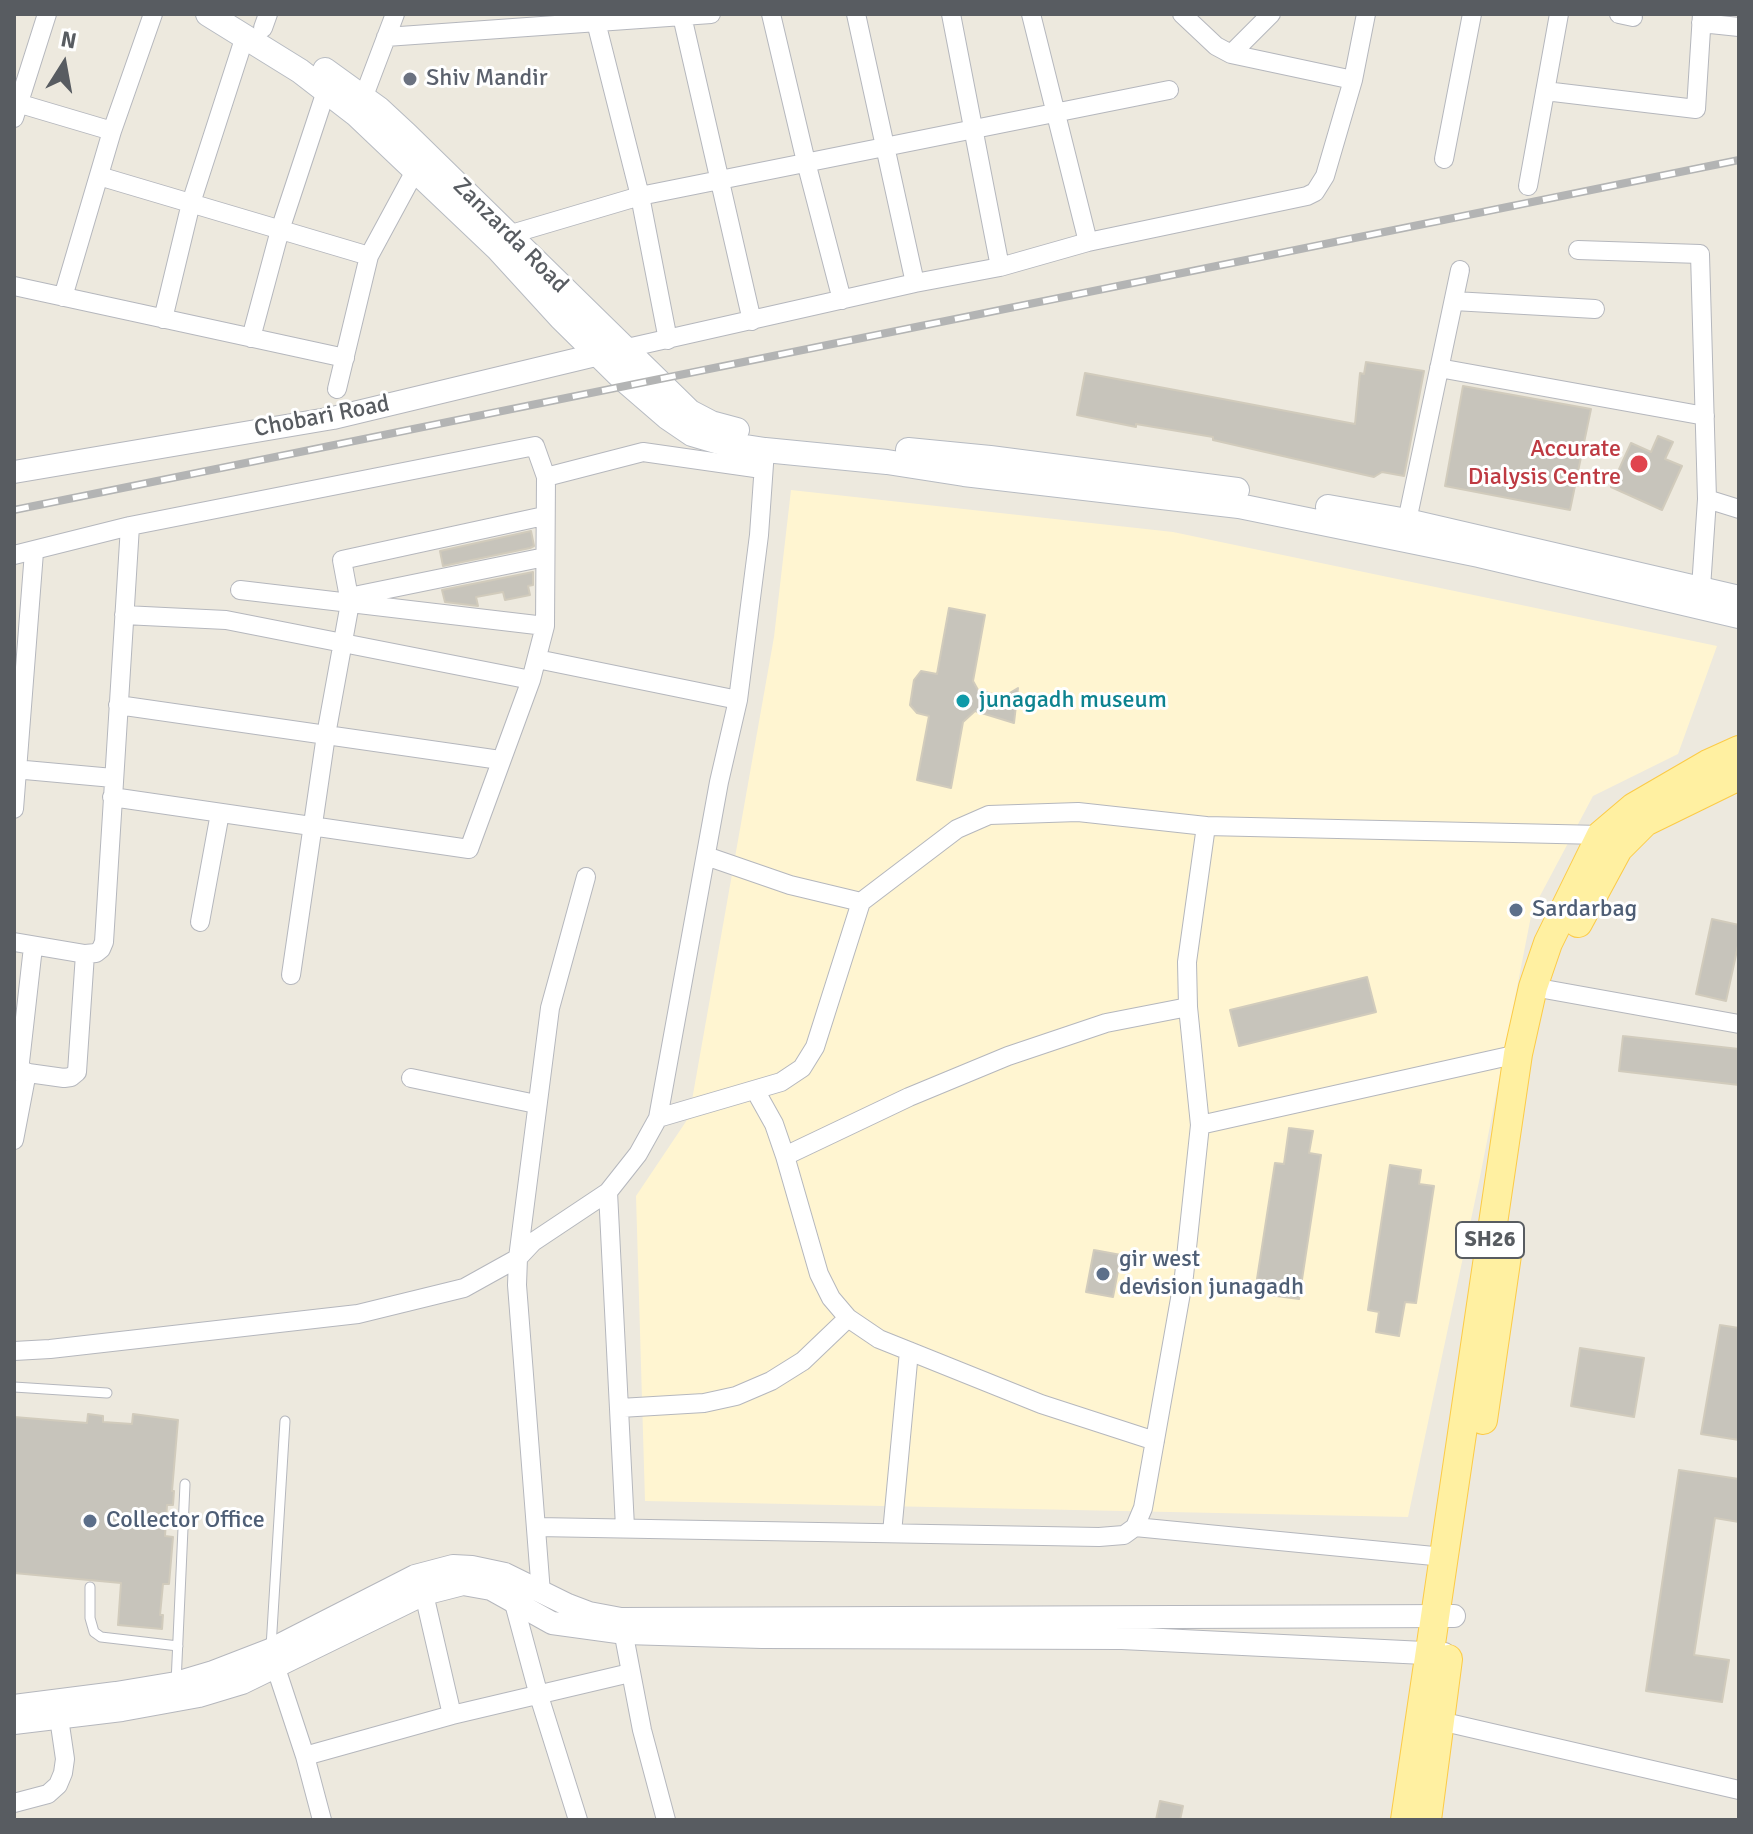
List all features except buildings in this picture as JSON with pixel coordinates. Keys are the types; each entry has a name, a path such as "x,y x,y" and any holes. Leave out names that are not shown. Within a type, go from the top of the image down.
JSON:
{"main road":[{"path":"208,14 254,23 326,91 360,106 415,171 497,248 561,318 667,417 692,434 770,452 887,462 1239,506 1479,555 1739,616"},
{"name":"Zanzarda Road","path":"254,23 360,106 407,135 699,418 770,452"},
{"path":"770,452 990,458 1220,487 1407,521 1739,598"},
{"name":"SH26","path":"1405,1820 1439,1653 1535,1053 1548,943 1634,807 1708,764 1739,750"},
{"name":"SH26","path":"1612,840 1739,776"},
{"name":"SH26","path":"1444,1617 1444,1557 1518,1054 1542,989"},
{"name":"SH26","path":"1427,1820 1440,1721 1439,1653"}],"street":[{"path":"47,14 15,108 112,131"},
{"path":"63,297 112,131 153,14"},
{"path":"360,106 395,14"},
{"path":"386,37 711,14"},
{"path":"771,14 842,300"},
{"path":"856,14 915,283"},
{"path":"951,14 1000,267"},
{"path":"1031,14 1088,242"},
{"path":"1231,54 1271,14"},
{"path":"627,348 915,283 1000,267 1088,242 1295,200 1315,192 1325,176 1353,80 1366,14"},
{"path":"1444,159 1472,14"},
{"path":"1528,186 1559,14"},
{"path":"682,16 752,321"},
{"path":"1195,18 1216,46 1231,54 1353,80"},
{"path":"1545,91 1696,109 1701,19 1739,27"},
{"path":"596,22 640,196 668,340"},
{"path":"163,319 191,203 254,23"},
{"path":"508,235 640,196 1169,90"},
{"path":"251,338 280,230 326,91"},
{"path":"337,389 369,256 415,171"},
{"path":"99,176 369,256"},
{"path":"1578,250 1700,254 1707,499 1701,588"},
{"path":"1407,521 1460,270"},
{"path":"14,286 345,358"},
{"path":"1454,301 1595,309"},
{"name":"Chobari Road","path":"14,472 333,418 627,348"},
{"path":"1439,368 1705,416"},
{"path":"14,555 130,526 535,446 546,477 545,626 531,680 469,849 220,813 112,787 16,769"},
{"path":"14,1351 358,1314 464,1288 518,1258 533,1242 608,1192 638,1154 658,1118 738,700 770,452 643,452 546,477"},
{"path":"1707,499 1739,509"},
{"path":"291,975 349,600 342,560 544,516"},
{"path":"14,942 85,954 96,953 104,942 130,526"},
{"path":"14,809 34,552"},
{"path":"349,600 545,557"},
{"path":"240,590 349,600 545,626"},
{"path":"124,615 226,620 531,680"},
{"path":"537,659 738,700"},
{"path":"118,705 500,760"},
{"path":"658,1118 781,1082 802,1068 815,1047 861,902 957,829 989,815 1078,812 1206,826 1612,840"},
{"path":"200,922 220,813"},
{"path":"537,1527 1099,1537 1124,1535 1135,1527 1143,1508 1184,1276 1200,1125 1188,1007 1187,962 1206,826"},
{"path":"706,856 790,885 861,902"},
{"path":"541,1593 517,1285 518,1258 550,1008 586,877"},
{"path":"14,1140 33,947"},
{"path":"20,1071 64,1078 77,1072 85,954"},
{"path":"1542,989 1739,1024"},
{"path":"785,1156 909,1097 1008,1056 1106,1023 1188,1007"},
{"path":"1200,1125 1518,1054"},
{"path":"411,1078 536,1104"},
{"path":"755,1090 774,1124 819,1274 831,1298 848,1318 879,1339 1041,1404 1155,1441"},
{"path":"608,1192 625,1527"},
{"path":"620,1408 704,1403 736,1396 771,1381 803,1361 848,1318"},
{"path":"892,1533 909,1351"},
{"path":"1135,1527 1444,1557"},
{"path":"14,1723 122,1710 199,1696 242,1683 273,1659 453,1566 505,1574 541,1593 623,1626 1444,1617"},
{"path":"505,1574 578,1820"},
{"path":"420,1585 463,1584 491,1589 552,1623 762,1637 1122,1638 1439,1653"},
{"path":"420,1585 452,1715"},
{"path":"623,1626 630,1673 666,1820"},
{"path":"14,1706 176,1683 273,1659"},
{"path":"273,1659 322,1820"},
{"path":"305,1756 452,1715 630,1673"},
{"path":"14,1803 48,1794 58,1785 65,1759 59,1718"},
{"path":"1440,1721 1739,1790"}],"lane":[{"path":"14,1387 107,1393"},
{"path":"273,1659 285,1421"},
{"path":"176,1683 185,1484"},
{"path":"90,1587 90,1618 94,1632 101,1637 178,1646"}],"shaded area":[{"path":"791,490 1173,532 1717,646 1678,754 1593,796 1532,911 1408,1517 645,1501 636,1196 689,1117 774,637"}],"railway":[{"path":"14,510 1739,160"}],"place":[{"name":"Shiv Mandir","path":"410,79"},
{"name":"Accurate Dialysis Centre","path":"1639,464"},
{"name":"junagadh museum","path":"963,701"},
{"name":"Sardarbag","path":"1516,910"},
{"name":"gir west devision junagadh","path":"1103,1274"},
{"name":"Collector Office","path":"90,1521"}]}
